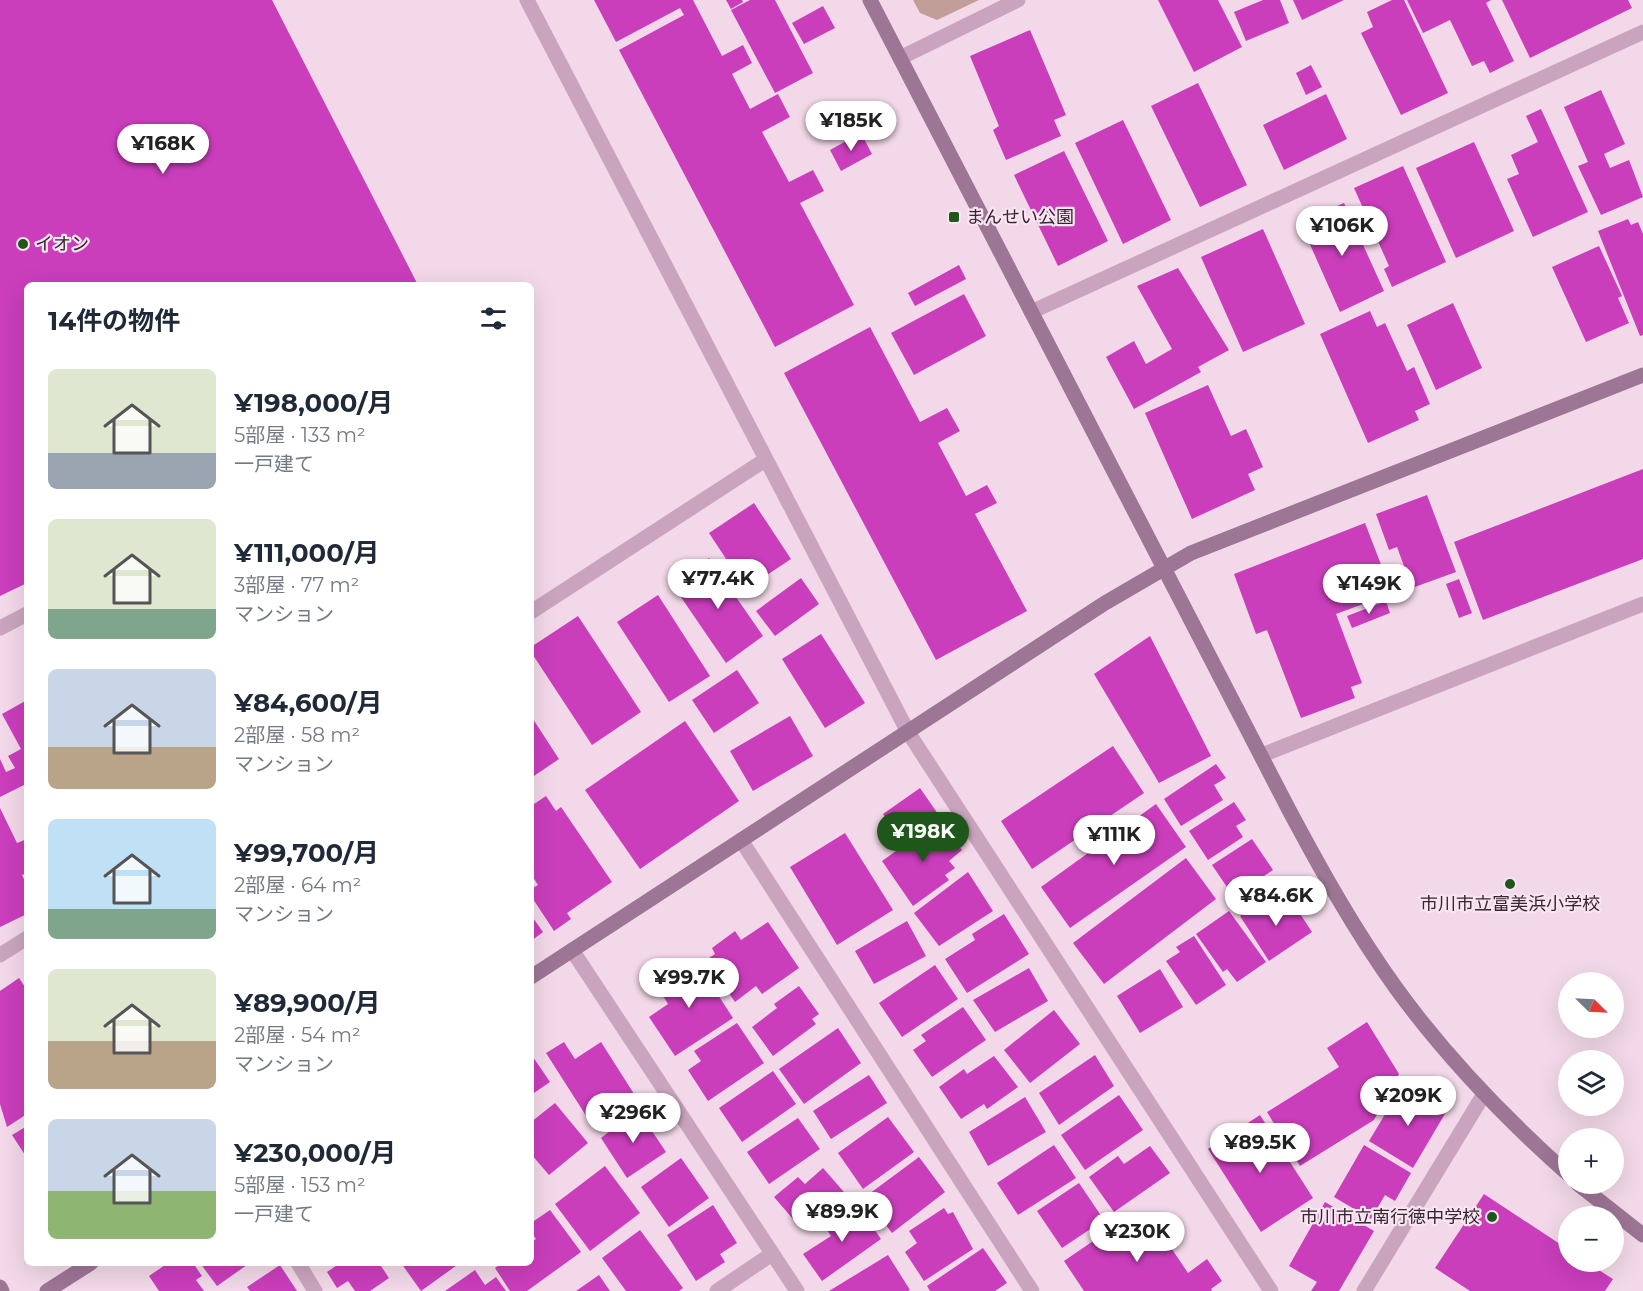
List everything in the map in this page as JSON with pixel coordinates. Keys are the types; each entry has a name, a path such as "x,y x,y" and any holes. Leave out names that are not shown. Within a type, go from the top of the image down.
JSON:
{"street":[{"path":"527,0 908,732 1271,1291"},
{"path":"870,0 1316,859 1369,948 1424,1025 1484,1094 1558,1165"},
{"path":"900,58 1018,0"},
{"path":"1031,312 1643,32"},
{"path":"534,975 1105,603 1191,553 1643,375"},
{"path":"534,610 765,460"},
{"path":"1262,755 1643,604"},
{"path":"0,628 24,616"},
{"path":"741,840 1032,1291"},
{"path":"0,956 24,940"},
{"path":"572,950 797,1291"},
{"path":"1364,1291 1484,1094"},
{"path":"1591,1194 1643,1235"},
{"path":"717,1291 772,1254"},
{"path":"47,1291 86,1266"},
{"path":"300,1266 315,1291"},
{"path":"0,1287 2,1291"}],"shaded area":[{"path":"913,0 979,0 937,20 920,13"}],"building":[{"path":"0,0 272,0 416,282 24,282 24,584 0,596"},
{"path":"594,0 693,0 722,56 743,45 752,63 732,74 750,109 778,94 790,117 762,132 789,182 813,170 824,191 800,203 854,305 775,347 619,50 684,15 680,8 616,42"},
{"path":"726,0 742,0 743,2 731,9"},
{"path":"750,0 775,0 813,73 775,93 731,10"},
{"path":"1158,0 1218,0 1242,47 1194,72"},
{"path":"1263,0 1280,0 1289,23 1246,41 1234,12"},
{"path":"1293,0 1344,0 1302,20"},
{"path":"1392,0 1404,0 1448,93 1401,115 1361,33 1373,27 1367,12"},
{"path":"1407,0 1491,0 1486,3 1514,61 1490,73 1484,61 1472,66 1450,20 1423,33"},
{"path":"1502,0 1628,0 1632,8 1530,58"},
{"path":"823,6 835,28 804,44 792,23"},
{"path":"1030,30 1066,115 1054,120 1061,136 1006,160 993,130 999,126 970,56"},
{"path":"1311,65 1322,87 1306,95 1296,73"},
{"path":"1198,83 1247,185 1200,207 1151,106"},
{"path":"1601,90 1625,144 1604,154 1610,168 1629,160 1643,197 1601,215 1578,166 1588,162 1564,107"},
{"path":"1326,94 1347,139 1284,170 1263,125"},
{"path":"1541,109 1588,212 1533,237 1507,179 1519,174 1511,155 1538,142 1526,116"},
{"path":"1123,120 1171,220 1123,244 1075,143"},
{"path":"861,133 872,154 841,171 830,150"},
{"path":"1474,142 1514,231 1456,258 1416,168"},
{"path":"1064,151 1108,241 1058,266 1014,175"},
{"path":"1403,166 1446,262 1392,287 1384,269 1389,266 1354,188"},
{"path":"1344,203 1384,291 1340,312 1300,222"},
{"path":"1628,219 1631,225 1638,222 1643,234 1643,335 1640,336 1598,231"},
{"path":"1263,229 1305,324 1243,352 1201,257"},
{"path":"1599,246 1622,296 1618,298 1629,323 1586,342 1552,267"},
{"path":"959,265 966,279 915,306 908,293"},
{"path":"1178,268 1229,350 1198,367 1201,372 1134,409 1106,357 1134,341 1146,364 1172,349 1137,286"},
{"path":"964,294 986,336 914,375 891,333"},
{"path":"1453,303 1482,368 1436,390 1407,325"},
{"path":"1370,311 1377,327 1385,323 1407,371 1414,367 1430,404 1415,411 1419,420 1368,443 1320,334"},
{"path":"870,327 920,422 947,408 960,431 938,443 966,496 987,485 997,503 975,514 1027,611 936,660 784,373"},
{"path":"1208,385 1231,436 1246,429 1263,467 1248,474 1255,490 1192,519 1145,413"},
{"path":"1643,469 1643,559 1483,620 1454,542"},
{"path":"1427,495 1456,572 1412,588 1397,547 1389,550 1376,514"},
{"path":"754,503 791,559 746,589 709,533"},
{"path":"1365,523 1387,580 1376,584 1382,597 1336,614 1362,683 1351,687 1355,698 1301,718 1267,630 1256,634 1234,574"},
{"path":"709,558 763,636 726,663 672,584"},
{"path":"801,578 819,604 775,636 756,611"},
{"path":"1459,579 1472,613 1459,618 1446,584"},
{"path":"658,595 710,676 669,702 617,622"},
{"path":"1386,601 1390,613 1352,628 1347,616"},
{"path":"578,616 641,712 592,745 534,657 534,645"},
{"path":"821,634 865,703 825,728 782,659"},
{"path":"1150,636 1211,756 1159,783 1094,674"},
{"path":"737,670 759,703 714,733 692,700"},
{"path":"24,702 24,785 0,797 0,759 6,772 15,768 8,756 21,749 2,714"},
{"path":"790,716 813,756 753,791 730,751"},
{"path":"534,721 559,759 534,776"},
{"path":"685,721 739,801 640,869 585,790"},
{"path":"1113,746 1144,793 1032,869 1001,821"},
{"path":"1216,764 1226,778 1214,785 1223,800 1181,826 1164,799"},
{"path":"920,788 938,814 901,840 883,814"},
{"path":"546,796 556,811 561,807 612,882 567,913 571,919 554,931 534,901 534,887 538,885 534,879 534,804"},
{"path":"1234,802 1246,820 1236,826 1243,837 1208,860 1189,831"},
{"path":"1156,804 1186,847 1070,928 1041,887"},
{"path":"0,808 17,843 24,840 24,874 22,875 24,915 0,927"},
{"path":"938,821 962,850 949,861 955,868 945,875 949,880 913,906 882,861"},
{"path":"845,833 893,910 837,945 790,867"},
{"path":"1252,839 1273,870 1233,896 1212,865"},
{"path":"1186,858 1216,899 1104,984 1073,943"},
{"path":"968,872 993,911 939,946 914,913"},
{"path":"1289,897 1312,932 1269,961 1240,916 1261,901 1267,911"},
{"path":"1229,911 1266,962 1237,982 1227,969 1223,972 1196,934"},
{"path":"1004,914 1029,954 967,993 945,959 975,940 972,934"},
{"path":"534,919 543,932 534,939"},
{"path":"907,921 926,956 874,984 855,951"},
{"path":"768,922 799,968 762,994 756,986 735,1002 706,960 715,954 712,948 735,931 741,940"},
{"path":"1194,936 1226,985 1196,1005 1166,961 1180,952 1176,947"},
{"path":"696,961 733,1018 675,1056 649,1017 668,1004 657,986"},
{"path":"935,965 958,999 902,1037 879,1003"},
{"path":"1029,968 1048,1001 995,1032 973,1000"},
{"path":"1160,969 1183,1007 1140,1033 1117,996"},
{"path":"19,978 24,986 24,1116 7,1127 0,1104 0,991"},
{"path":"799,986 819,1014 812,1019 816,1024 773,1056 752,1027 777,1008 774,1004"},
{"path":"963,1007 986,1040 932,1077 913,1050 926,1041 921,1035"},
{"path":"1054,1010 1080,1044 1030,1083 1004,1050"},
{"path":"1367,1022 1399,1074 1374,1120 1300,1166 1267,1112 1339,1067 1327,1048"},
{"path":"737,1023 764,1063 708,1101 688,1070 701,1061 694,1051"},
{"path":"838,1028 861,1063 804,1104 779,1069"},
{"path":"564,1042 575,1059 601,1042 636,1097 592,1125 546,1053"},
{"path":"1095,1055 1114,1086 1059,1125 1039,1093"},
{"path":"994,1056 1018,1087 987,1109 984,1104 961,1119 939,1087 964,1069 967,1074"},
{"path":"534,1058 550,1082 534,1093"},
{"path":"773,1071 796,1104 742,1142 719,1108"},
{"path":"869,1075 887,1103 831,1139 813,1111"},
{"path":"1402,1086 1446,1112 1413,1168 1369,1141"},
{"path":"1119,1095 1143,1130 1085,1170 1061,1135"},
{"path":"1025,1097 1046,1132 988,1166 969,1132"},
{"path":"555,1103 588,1143 549,1175 534,1158 534,1120"},
{"path":"638,1110 666,1152 627,1178 601,1138"},
{"path":"1260,1115 1313,1198 1261,1232 1208,1149"},
{"path":"888,1117 914,1152 863,1189 838,1153"},
{"path":"798,1118 820,1149 769,1184 747,1152"},
{"path":"24,1128 24,1153 12,1135"},
{"path":"1054,1145 1076,1178 1018,1215 997,1183"},
{"path":"1364,1145 1411,1173 1395,1201 1385,1195 1371,1219 1334,1197"},
{"path":"1150,1146 1170,1173 1114,1212 1089,1177 1118,1156 1124,1164"},
{"path":"919,1157 945,1192 892,1233 865,1197"},
{"path":"681,1158 709,1198 669,1227 641,1187"},
{"path":"605,1166 640,1213 590,1251 555,1204"},
{"path":"823,1168 850,1199 824,1222 815,1213 799,1226 774,1197 798,1177 805,1184"},
{"path":"1079,1183 1104,1220 1062,1248 1037,1211"},
{"path":"1484,1194 1558,1243 1558,1272 1602,1272 1613,1279 1605,1291 1470,1291 1435,1268"},
{"path":"1325,1202 1374,1231 1339,1291 1311,1291 1317,1282 1289,1266"},
{"path":"857,1204 881,1239 822,1281 803,1254 831,1236 825,1227"},
{"path":"713,1205 737,1243 720,1254 725,1262 696,1281 667,1235"},
{"path":"944,1208 948,1214 953,1212 973,1249 924,1281 905,1252 917,1243 909,1231"},
{"path":"550,1210 581,1252 527,1291 510,1291 495,1268 498,1266 534,1266 534,1240 536,1239 534,1221"},
{"path":"1134,1213 1143,1227 1153,1221 1188,1273 1207,1259 1222,1281 1211,1289 1212,1291 1084,1291 1064,1261"},
{"path":"640,1230 683,1288 679,1291 626,1291 602,1258"},
{"path":"983,1248 1007,1283 995,1291 930,1291 927,1286"},
{"path":"888,1255 910,1290 829,1291"},
{"path":"164,1266 195,1266 202,1276 196,1280 204,1291 159,1291 149,1276"},
{"path":"202,1266 246,1266 217,1286"},
{"path":"281,1266 297,1291 250,1291 247,1287"},
{"path":"336,1266 381,1266 389,1278 370,1291 355,1291 348,1281 337,1288 327,1272"},
{"path":"403,1266 456,1266 421,1291"},
{"path":"475,1270 485,1285 496,1277 506,1291 445,1291"},
{"path":"599,1275 610,1291 576,1291"}],"place":[{"name":"まんせい公園","path":"954,217"},
{"name":"イオン","path":"23,244"},
{"name":"市川市立富美浜小学校","path":"1510,884"},
{"name":"市川市立南行徳中学校","path":"1492,1217"}]}
